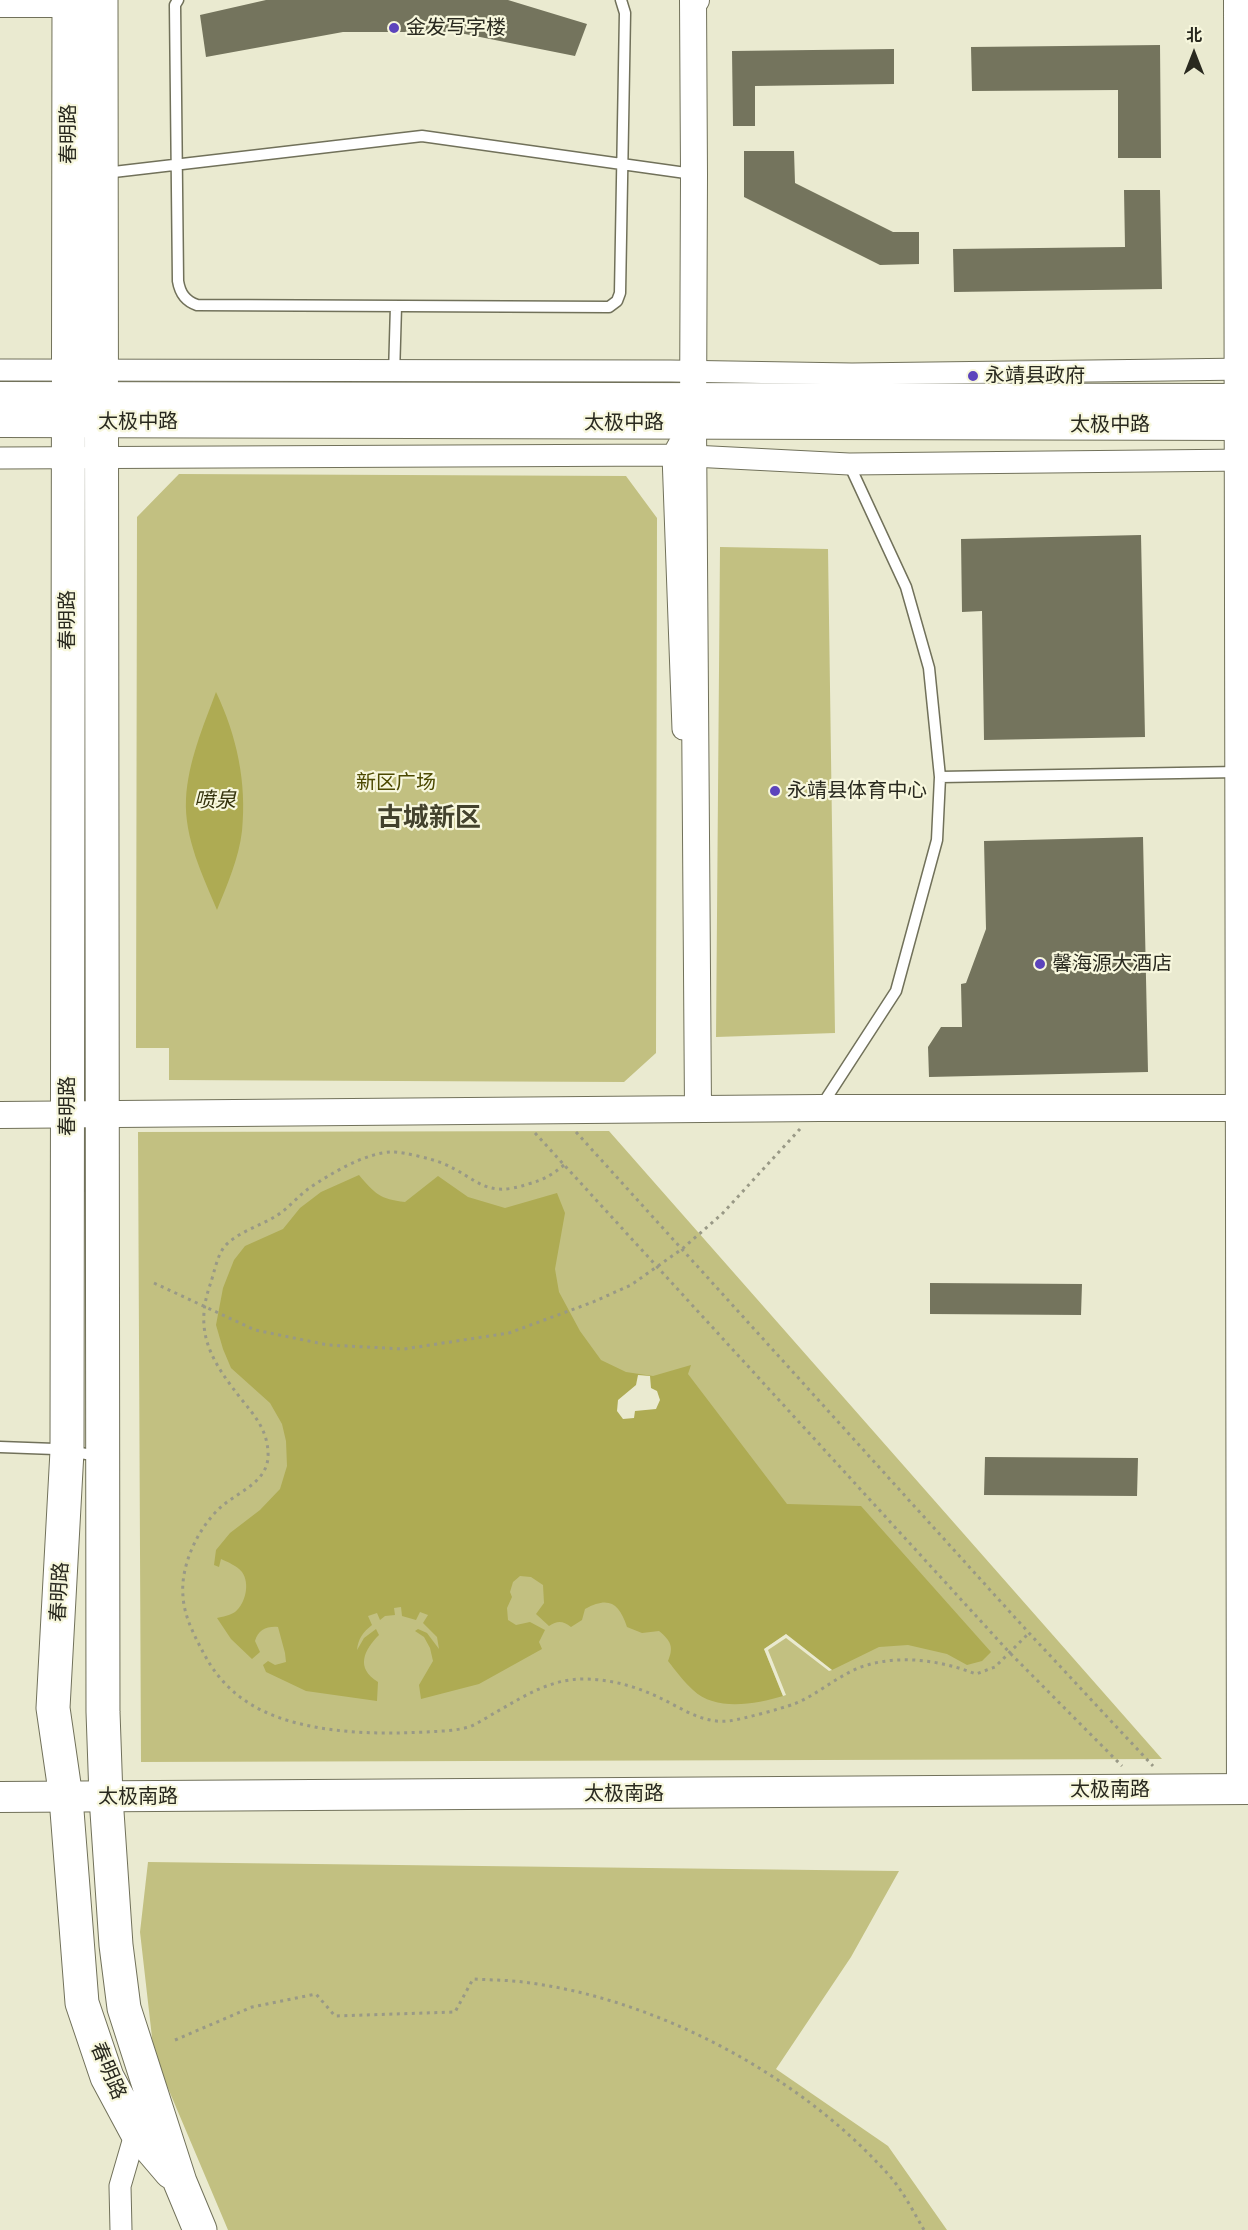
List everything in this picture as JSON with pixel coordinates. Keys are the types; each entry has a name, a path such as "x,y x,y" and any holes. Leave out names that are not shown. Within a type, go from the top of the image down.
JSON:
{"main road":[{"name":"春明路","path":"85,2 85,175 102,396 103,1712 106,1797 116,1945 124,2008 180,2182 200,2230"},
{"name":"春明路","path":"85,175 68,396 67,1451 53,1708 66,1798 82,2003 106,2077 136,2131 180,2182"},
{"name":"太极中路","path":"102,396 393,384 693,397 1242,412"},
{"name":"太极中路","path":"0,396 693,397"},
{"name":"太极中路","path":"0,422 68,396"},
{"name":"太极南路","path":"0,1797 1244,1789"}],"street":[{"path":"696,0 693,0 693,397 683,455 698,1109"},
{"path":"1237,0 1242,369 1238,772 1244,1789"},
{"path":"0,4 85,2"},
{"path":"693,397 852,374 1242,369"},
{"path":"0,370 68,396"},
{"path":"0,458 683,455 849,464 1242,460"},
{"path":"0,1115 102,1116 820,1108 1239,1108"},
{"path":"122,2230 120,2186 136,2131"}],"lane":[{"path":"178,0 175,5 178,281 181,293 191,303 197,305 609,308 620,293 625,13 621,0"},
{"path":"85,175 422,136 694,174"},
{"path":"393,384 396,306"},
{"path":"820,1108 896,991 937,840 940,777 929,668 920,633 906,587 849,464"},
{"path":"940,777 1238,772"},
{"path":"0,1447 67,1451 103,1457"}],"path":[{"path":"154,1283 255,1330 328,1345 404,1349 509,1333 575,1309 631,1285 682,1249 722,1214 820,1108"},
{"path":"557,1111 1029,1633 1161,1790"},
{"path":"516,1112 1009,1652 1107,1754 1161,1790"},
{"path":"564,1165 551,1177 508,1190 488,1188 433,1161 393,1152 367,1157 341,1169 308,1190 276,1216 250,1229 224,1247 202,1306 205,1338 218,1367 262,1424 269,1453 265,1472 246,1491 225,1503 207,1521 185,1571 183,1596 189,1625 205,1657 227,1688 261,1711 294,1722 390,1735 452,1730 471,1726 532,1691 557,1681 583,1679 607,1680 636,1688 711,1721 730,1721 794,1704 858,1668 882,1662 908,1659 958,1667 976,1674 995,1667 1029,1633"},
{"path":"175,2040 252,2007 316,1994 335,2016 456,2012 473,1979 523,1982 597,1998 668,2022 702,2037 768,2074 800,2096 831,2120 889,2174 924,2230"}],"green space":[{"name":"新区广场","path":"179,474 626,476 657,518 656,1053 624,1082 169,1080 169,1048 136,1048 137,517"},
{"name":"永靖县体育中心","path":"720,547 828,549 835,1033 716,1037"},
{"path":"609,1131 1162,1759 141,1762 138,1132"},
{"path":"148,1862 899,1871 851,1957 776,2069 888,2146 947,2230 228,2230 154,2055 140,1932"}],"water":[{"name":"喷泉","path":"216,692 235,743 243,795 242,831 238,851 217,910 191,842 186,814 187,785 193,758"},
{"path":"359,1175 369,1187 379,1194 405,1202 438,1176 468,1197 505,1208 557,1193 565,1213 555,1269 559,1292 580,1331 601,1360 626,1372 653,1376 691,1365 688,1374 787,1504 861,1506 991,1652 982,1661 967,1665 947,1654 908,1645 879,1647 832,1670 786,1634 764,1649 783,1696 761,1702 724,1704 702,1697 683,1680 668,1661 671,1652 669,1641 659,1631 642,1633 627,1627 617,1607 607,1603 585,1609 582,1620 571,1627 560,1622 549,1626 536,1614 544,1603 543,1585 531,1577 520,1576 513,1582 510,1592 512,1597 507,1608 508,1620 516,1625 530,1622 545,1630 539,1642 542,1649 479,1684 421,1699 419,1685 433,1661 424,1637 415,1631 418,1629 427,1633 439,1649 437,1637 423,1623 428,1615 420,1612 416,1620 402,1616 401,1607 394,1608 395,1615 385,1616 380,1620 377,1613 368,1616 372,1625 362,1636 358,1646 357,1650 364,1638 376,1629 379,1635 366,1653 364,1665 366,1671 378,1682 377,1701 306,1691 266,1672 263,1665 268,1661 275,1665 286,1662 278,1627 267,1628 258,1634 255,1641 260,1652 252,1659 231,1639 217,1618 231,1614 239,1608 244,1598 246,1582 242,1572 229,1563 221,1559 219,1567 214,1565 216,1550 230,1533 260,1510 280,1489 287,1466 286,1441 282,1424 270,1403 231,1368 216,1325 223,1288 234,1260 245,1246 283,1229 300,1208 321,1192"}],"pier":[{"path":"638,1375 650,1376 651,1388 657,1391 660,1400 656,1409 635,1411 634,1418 623,1419 617,1411 618,1400 636,1385"},
{"path":"786,1634 832,1670 829,1671 786,1638 768,1650 786,1695 783,1696 764,1649"}],"building":[{"name":"金发写字楼","path":"266,0 508,0 587,24 575,56 455,32 343,32 206,57 200,15"},
{"path":"1160,45 1161,158 1118,158 1118,90 972,91 971,47"},
{"path":"894,49 894,84 755,86 755,126 733,126 732,51"},
{"path":"744,151 794,151 795,183 893,232 919,232 919,264 880,265 744,197"},
{"path":"1124,190 1160,190 1162,289 954,292 953,249 1125,247"},
{"path":"1141,535 1145,737 984,740 982,611 962,612 961,539"},
{"path":"1143,837 1148,1072 929,1077 928,1047 941,1027 962,1027 961,984 966,983 986,929 984,841"},
{"path":"930,1283 1082,1284 1081,1315 930,1314"},
{"path":"985,1457 1138,1458 1137,1496 984,1495"}],"place":[{"name":"金发写字楼","path":"394,28"},
{"name":"永靖县政府","path":"973,376"},
{"name":"永靖县体育中心","path":"775,791"},
{"name":"馨海源大酒店","path":"1040,964"}],"district":[{"name":"古城新区","path":"429,818"}]}
